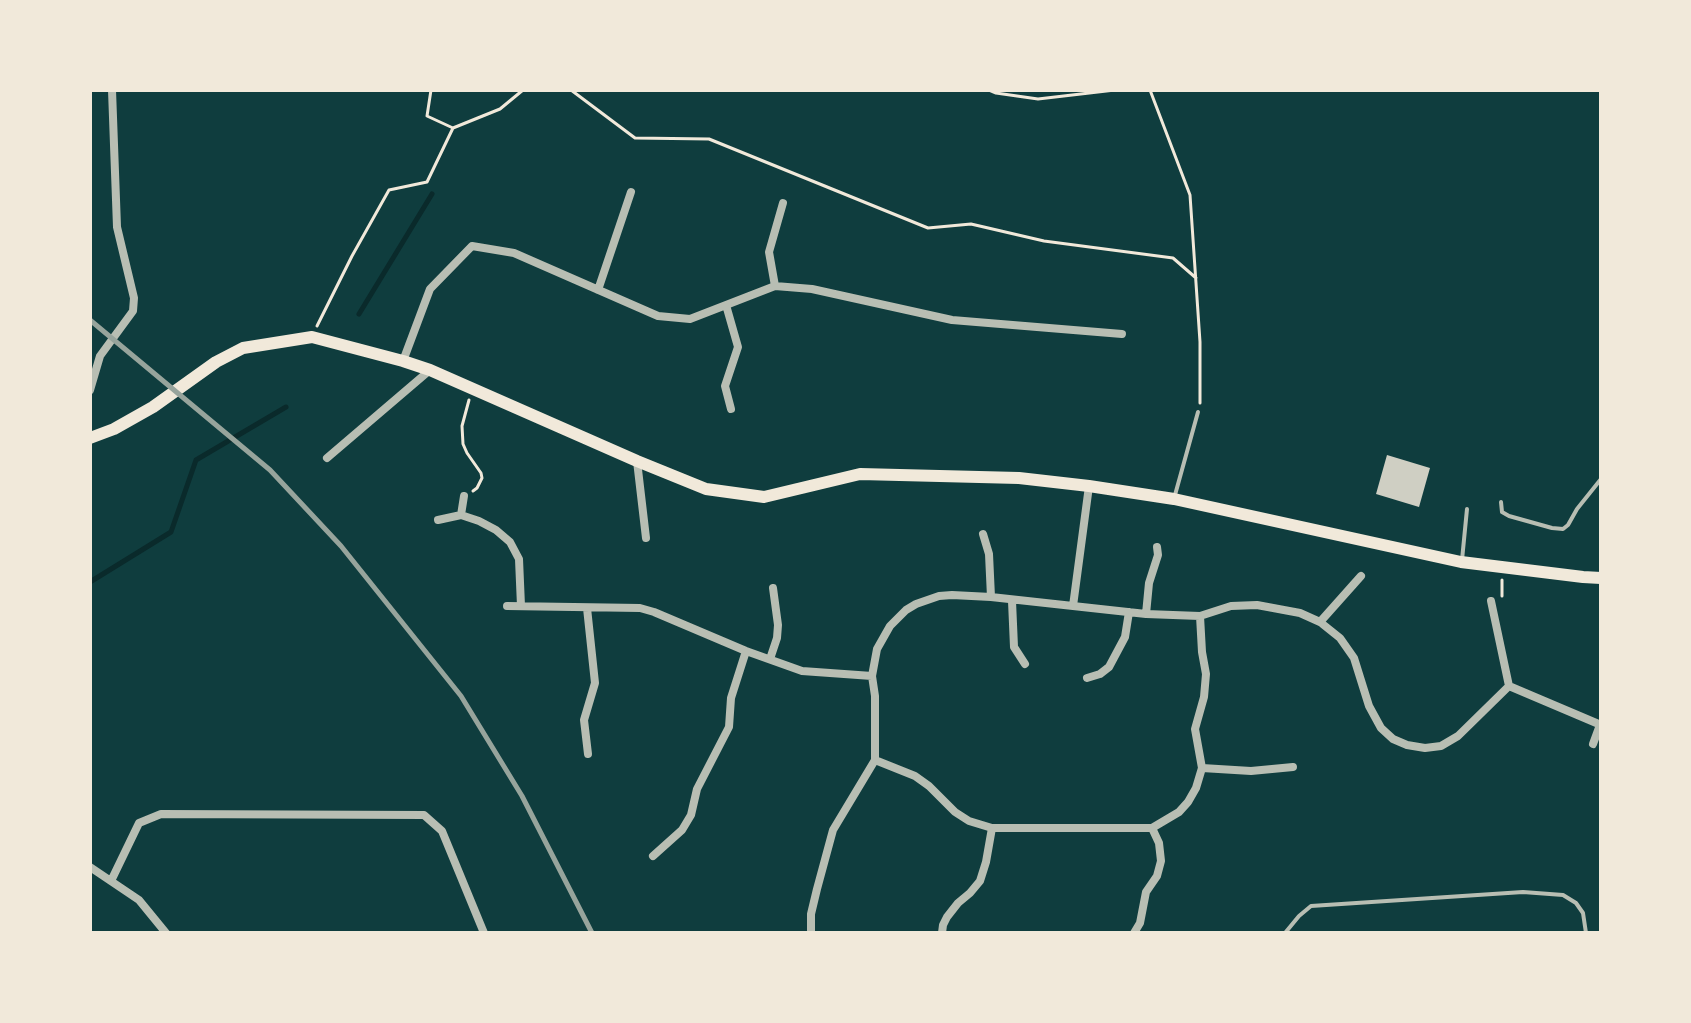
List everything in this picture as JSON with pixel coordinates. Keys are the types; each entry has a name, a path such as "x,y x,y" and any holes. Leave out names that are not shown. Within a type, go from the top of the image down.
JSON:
{"main road":[{"path":"90,438 114,429 153,407 216,362 243,348 312,337 430,370 706,489 764,497 860,474 1019,478 1174,499 1461,562 1601,578"}],"street":[{"path":"90,390 100,356 133,311 134,298 117,227 112,90"},
{"path":"598,290 631,192"},
{"path":"775,286 769,252 783,203"},
{"path":"403,361 430,289 472,246 514,253 658,316 690,319 775,286 812,289 952,320 1122,334"},
{"path":"726,305 738,347 725,386 731,409"},
{"path":"327,458 430,370"},
{"path":"637,461 646,538"},
{"path":"1073,606 1089,486"},
{"path":"461,515 464,496"},
{"path":"438,520 461,515 496,530 510,542 519,559 521,606"},
{"path":"983,534 989,554 991,597"},
{"path":"1146,614 1157,547"},
{"path":"1320,622 1361,576"},
{"path":"770,659 778,625 773,588"},
{"path":"811,933 811,914 833,830 875,760 872,676 877,649 890,626 916,604 952,595 1146,614 1200,616 1231,606 1257,605 1300,613 1320,622 1340,638 1354,658 1369,706 1381,728 1393,739 1425,748 1441,746 1458,736 1509,686"},
{"path":"1012,601 1014,647 1025,664"},
{"path":"1491,601 1509,686"},
{"path":"507,606 640,608 802,671 872,676"},
{"path":"587,608 595,683 584,720 588,754"},
{"path":"1087,678 1109,667 1125,637 1129,612"},
{"path":"875,760 915,776 955,812 969,821 992,828 1152,828 1169,819 1188,802 1202,768 1195,729 1204,697 1206,674 1200,616"},
{"path":"653,856 682,830 691,815 697,789 729,727 731,698 746,651"},
{"path":"1509,686 1600,725 1593,744"},
{"path":"1202,768 1251,771 1293,767"},
{"path":"111,881 139,823 161,814 424,815 442,831 484,933"},
{"path":"942,933 947,917 980,881 992,828"},
{"path":"1134,933 1140,923 1144,897 1157,876 1161,861 1159,843 1152,828"},
{"path":"90,867 139,900 166,933"}],"lane":[{"path":"1174,499 1198,412"},
{"path":"1501,502 1502,512 1509,516 1563,529 1601,479"},
{"path":"1461,562 1467,509"},
{"path":"1285,933 1311,906 1523,892 1563,895 1576,903 1583,913 1586,933"}],"path":[{"path":"431,90 427,116 453,128"},
{"path":"312,337 389,190 427,182 453,128 500,109 523,90"},
{"path":"571,90 635,138 709,139 928,228 971,224 1044,241 1173,258 1196,278"},
{"path":"989,90 1038,99 1115,90"},
{"path":"1150,90 1190,195 1200,342 1198,412"},
{"path":"464,496 477,488 482,478 463,444 464,413 473,389"},
{"path":"1491,601 1502,597 1501,568"}],"building":[{"path":"1387,455 1430,468 1419,507 1376,494"}],"waterway":[{"path":"359,314 432,194"},
{"path":"90,582 171,532 196,460 286,407"}],"railway":[{"path":"90,320 270,470 341,546 461,696 522,796 592,933"}]}
